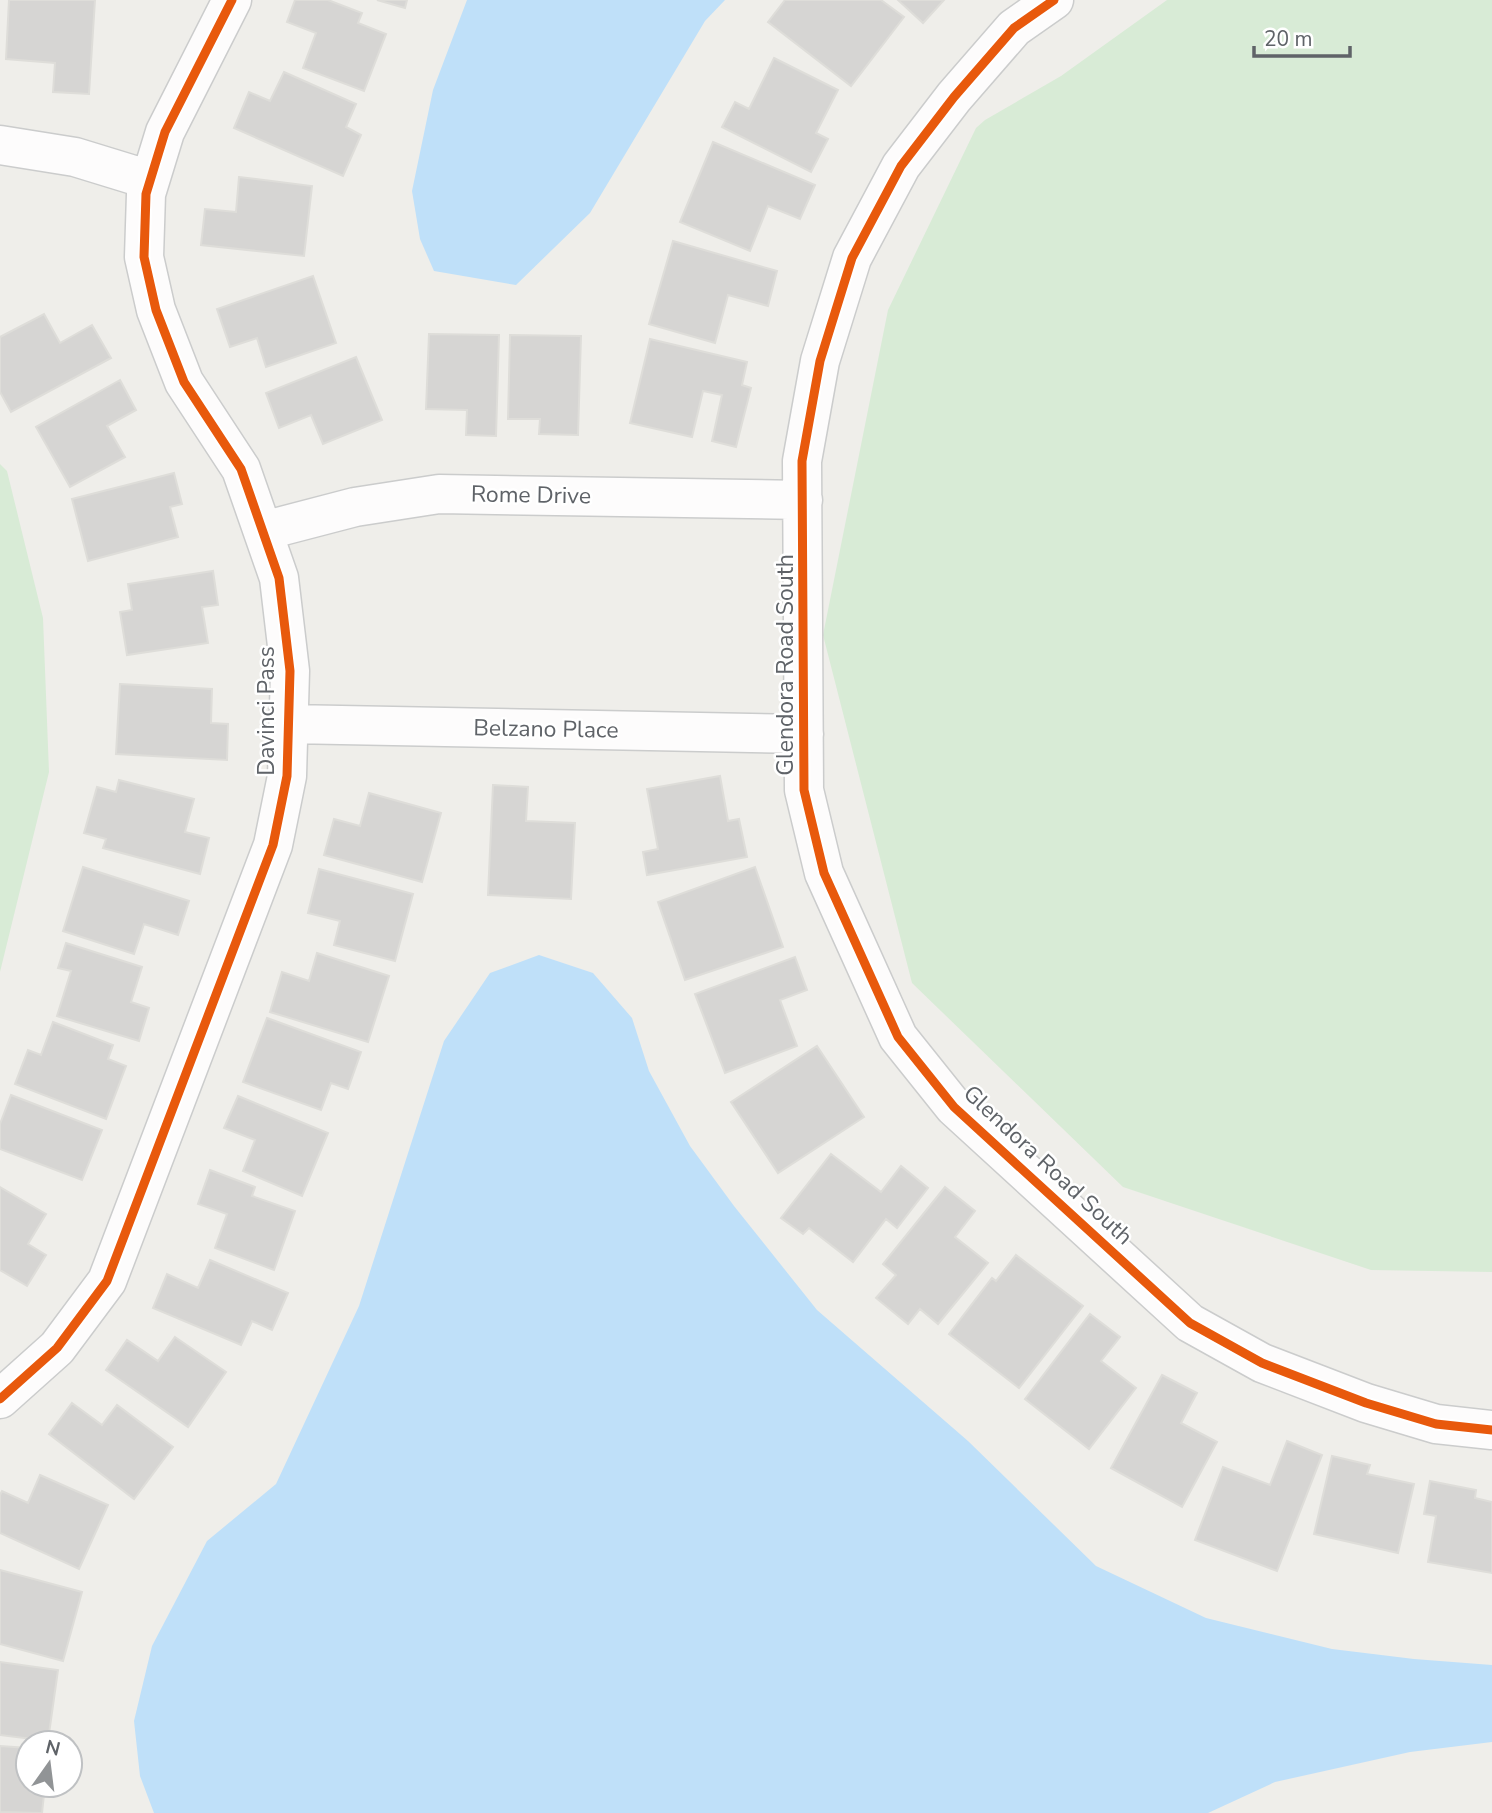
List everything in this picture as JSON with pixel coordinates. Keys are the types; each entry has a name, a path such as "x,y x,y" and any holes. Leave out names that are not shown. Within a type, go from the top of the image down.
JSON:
{"street":[{"name":"Davinci Pass","path":"0,1399 57,1348 107,1281 273,845 288,776 290,671 279,578 241,469 184,382 156,310 144,257 146,194 165,132 232,0"},
{"name":"Glendora Road South","path":"1054,0 1014,28 946,107 901,166 852,258 820,361 802,461 804,790 824,873 898,1037 954,1107 1191,1323 1262,1363 1366,1403 1436,1424 1492,1430"},
{"path":"0,145 75,157 150,180"},
{"name":"Rome Drive","path":"262,531 355,507 439,494 803,500"},
{"name":"Belzano Place","path":"289,724 804,734"}],"green space":[{"path":"1167,0 1492,0 1492,1272 1371,1270 1123,1187 912,983 823,635 888,310 976,128 985,120 1061,76"},
{"path":"0,464 7,471 43,618 49,772 0,972"}],"water":[{"path":"467,0 725,0 705,21 590,213 516,285 434,271 420,239 412,191 433,90"},
{"path":"539,955 593,973 632,1018 649,1071 690,1146 817,1310 968,1441 1096,1566 1206,1618 1332,1649 1492,1665 1492,1742 1410,1752 1275,1782 1208,1813 154,1813 140,1776 134,1721 152,1646 207,1541 276,1484 359,1306 444,1041 490,973"}],"building":[{"path":"9,0 95,0 89,94 53,92 55,63 6,59"},
{"path":"295,0 328,0 362,13 358,23 386,34 364,91 303,68 316,33 287,22"},
{"path":"377,0 407,0 405,8"},
{"path":"785,0 881,0 904,17 851,86 768,22"},
{"path":"898,0 944,0 923,23"},
{"path":"774,58 838,90 816,133 828,139 811,172 722,127 735,102 749,109"},
{"path":"284,72 356,104 346,127 361,135 343,176 234,128 249,92 270,101"},
{"path":"713,142 815,185 800,219 768,206 750,251 680,222"},
{"path":"239,177 312,186 304,256 201,245 205,209 236,212"},
{"path":"673,241 777,271 768,306 728,295 715,343 649,324"},
{"path":"313,276 336,343 266,367 257,338 230,347 217,309"},
{"path":"44,314 60,343 92,325 111,358 11,412 0,392 0,337"},
{"path":"429,334 499,335 496,436 466,435 467,410 426,409"},
{"path":"510,335 581,336 578,435 539,434 540,419 508,419"},
{"path":"650,339 747,362 742,385 751,388 736,447 712,441 722,395 703,391 692,437 630,423"},
{"path":"356,357 382,420 323,444 311,415 279,428 266,393"},
{"path":"120,380 136,410 107,426 125,457 70,487 36,427"},
{"path":"174,473 182,504 170,507 178,537 88,561 72,499"},
{"path":"213,571 218,605 202,607 208,643 127,655 120,612 132,610 128,584"},
{"path":"120,684 212,689 211,723 228,724 227,760 116,754"},
{"path":"720,776 728,821 739,819 747,857 647,875 643,852 658,849 647,789"},
{"path":"119,780 194,799 185,832 209,838 200,874 103,848 106,839 84,833 97,787 116,792"},
{"path":"493,785 528,787 526,821 575,823 571,899 488,895"},
{"path":"369,793 441,813 422,882 324,855 334,819 360,826"},
{"path":"83,867 189,901 178,935 144,924 134,954 63,931"},
{"path":"755,867 783,947 685,980 658,902"},
{"path":"319,869 413,894 395,961 334,945 340,921 308,913"},
{"path":"66,943 142,967 131,1002 149,1008 139,1041 57,1016 71,971 58,968"},
{"path":"317,953 389,976 368,1042 270,1012 282,972 309,981"},
{"path":"795,957 807,990 780,1000 797,1046 725,1073 695,994"},
{"path":"267,1018 361,1052 348,1089 331,1083 321,1110 243,1082"},
{"path":"53,1022 113,1045 108,1059 126,1066 106,1119 15,1084 28,1050 41,1055"},
{"path":"817,1046 864,1117 778,1173 731,1102"},
{"path":"11,1095 102,1130 82,1180 0,1149 0,1124"},
{"path":"238,1096 328,1133 302,1196 243,1171 255,1140 224,1128"},
{"path":"831,1154 881,1192 901,1166 928,1188 897,1228 886,1219 853,1262 809,1228 803,1234 781,1218"},
{"path":"210,1170 255,1187 252,1196 295,1211 274,1270 215,1248 227,1214 198,1204"},
{"path":"0,1187 46,1214 28,1244 46,1255 27,1286 0,1270"},
{"path":"945,1187 975,1211 955,1237 988,1263 938,1324 920,1309 908,1324 876,1298 896,1275 883,1264"},
{"path":"1016,1255 1083,1306 1019,1388 949,1334 992,1278 996,1281"},
{"path":"210,1260 288,1293 272,1330 252,1321 241,1345 153,1308 167,1274 198,1288"},
{"path":"1090,1314 1120,1337 1101,1361 1136,1388 1089,1449 1025,1399"},
{"path":"175,1337 226,1372 188,1427 106,1370 127,1340 158,1361"},
{"path":"1162,1375 1197,1393 1181,1423 1217,1442 1182,1507 1111,1468"},
{"path":"72,1403 102,1425 117,1405 173,1447 134,1499 49,1434"},
{"path":"1287,1441 1322,1455 1277,1571 1195,1540 1223,1467 1270,1485"},
{"path":"1332,1456 1370,1465 1367,1474 1414,1484 1398,1553 1314,1534"},
{"path":"40,1475 108,1505 79,1569 0,1533 2,1491 28,1503"},
{"path":"1430,1481 1476,1490 1475,1498 1492,1502 1492,1573 1428,1562 1436,1516 1424,1514"},
{"path":"0,1570 82,1592 63,1661 0,1644"},
{"path":"0,1662 58,1670 50,1729 14,1729 14,1737 0,1735"},
{"path":"0,1746 14,1747 14,1799 44,1799 42,1813 0,1812"}],"cycle path":[{"path":"0,1399 57,1348 107,1281 273,845 287,776 290,671 279,578 241,469 184,382 156,310 144,257 146,194 165,132 232,0"},
{"path":"1054,0 1014,28 954,97 901,166 852,258 820,361 802,461 804,790 824,873 898,1037 954,1107 1190,1323 1262,1363 1366,1403 1436,1424 1492,1430"}]}
